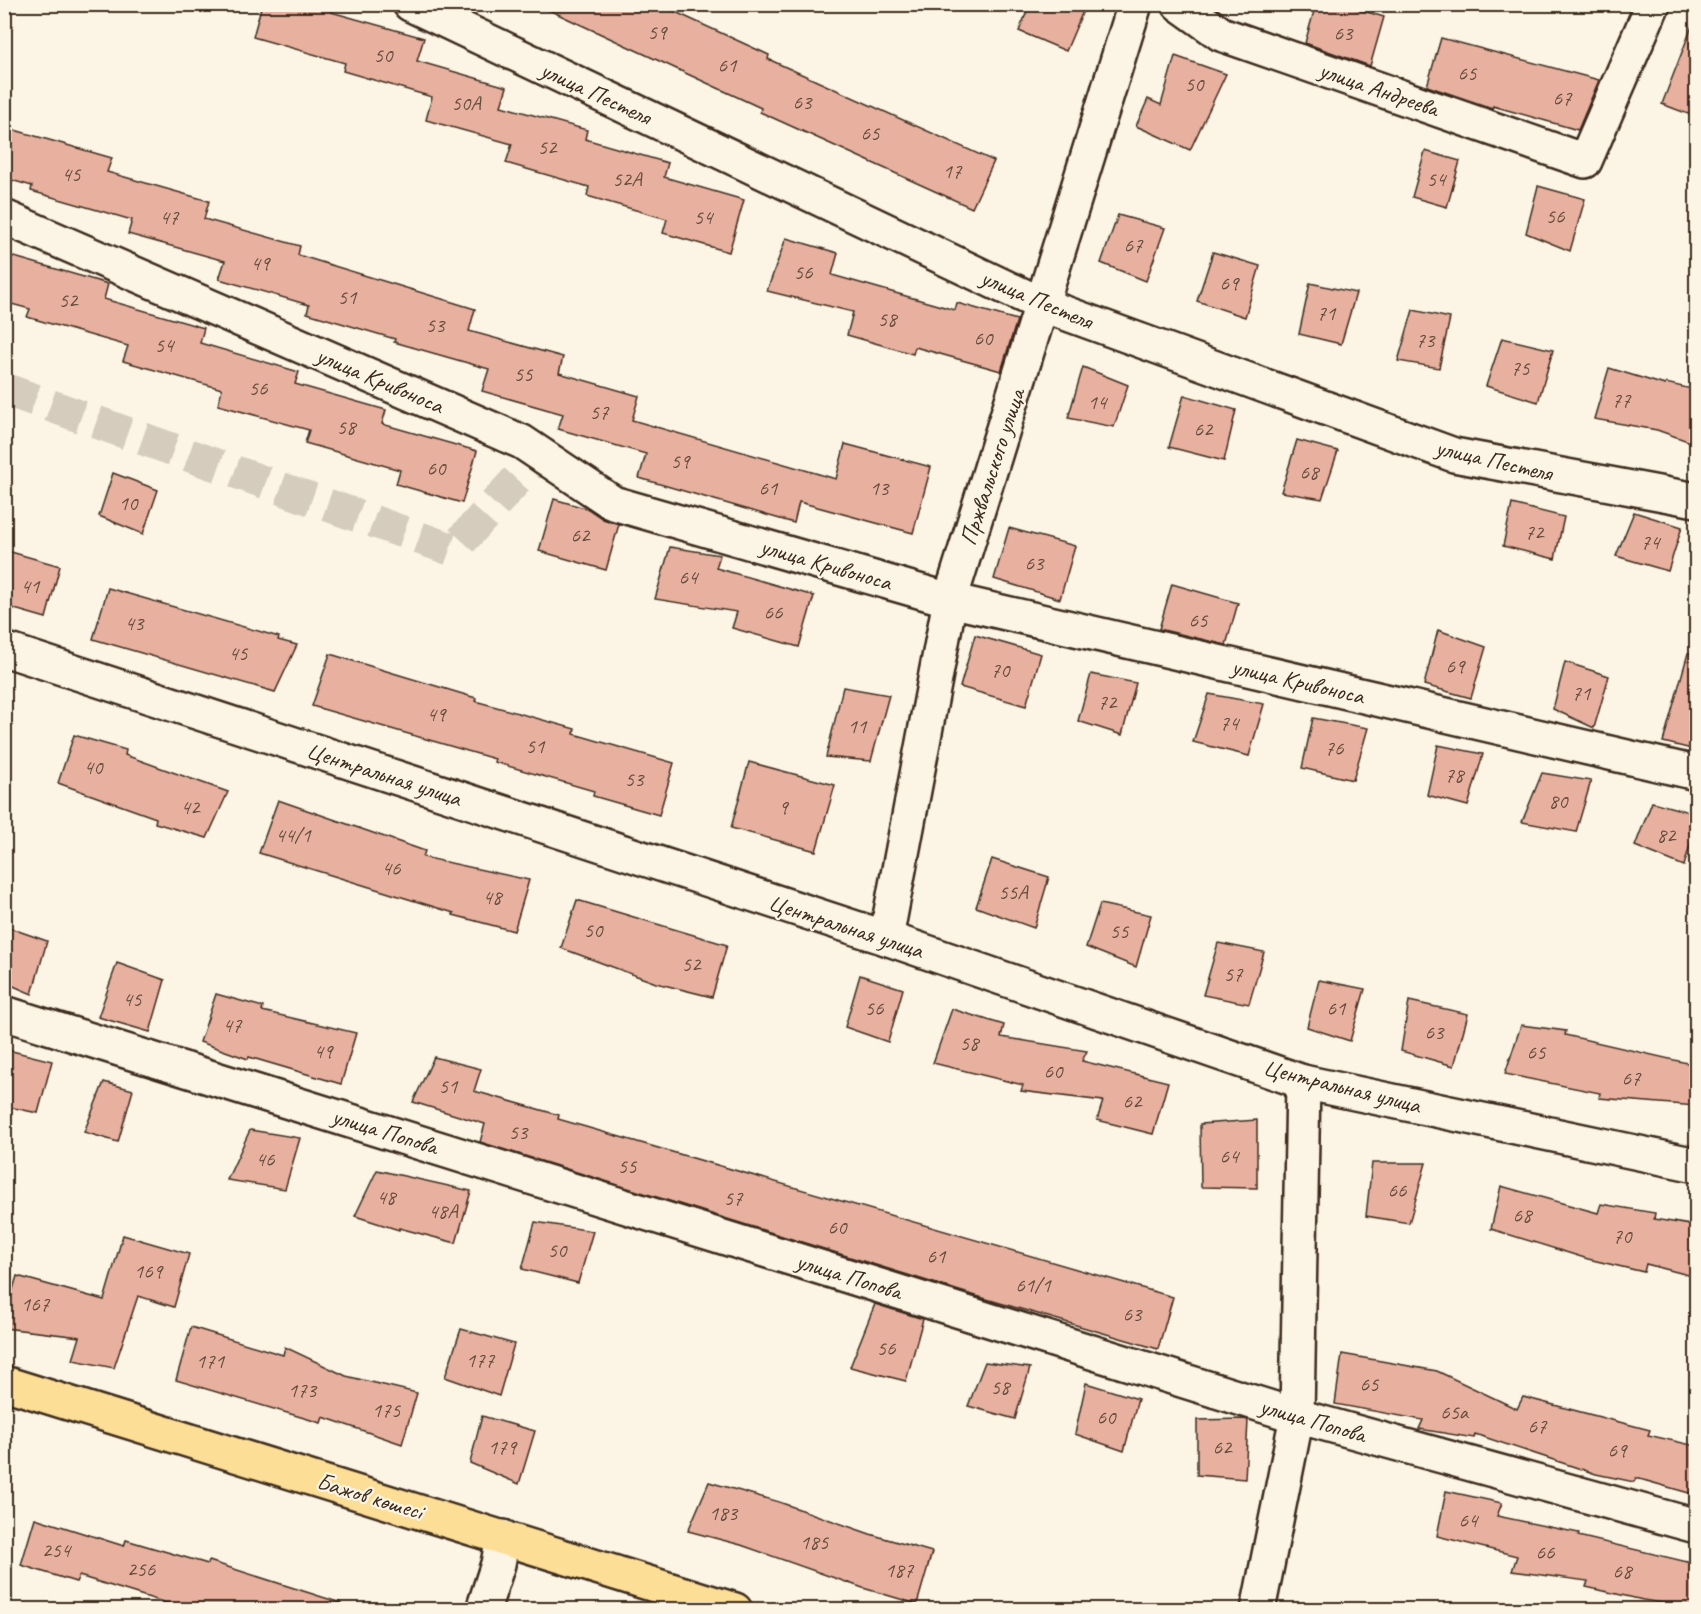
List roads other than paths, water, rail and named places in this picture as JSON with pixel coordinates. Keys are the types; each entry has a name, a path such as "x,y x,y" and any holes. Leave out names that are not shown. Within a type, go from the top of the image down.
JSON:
{"main road":[{"name":"Бажов көшесі","path":"4,1383 503,1537 690,1602 735,1610"}],"street":[{"name":"улица Пестеля","path":"410,4 1043,305 1454,455 1696,500"},
{"name":"Пржвальского улица","path":"886,938 950,600 1136,4"},
{"name":"улица Андреева","path":"1179,4 1221,34 1585,161 1653,4"},
{"name":"улица Кривоноса","path":"4,218 522,442 613,503 950,600 1696,773"},
{"name":"Центральная улица","path":"4,650 886,938 1303,1082 1696,1165"},
{"name":"улица Попова","path":"4,1013 1297,1416 1696,1526"},
{"path":"1258,1610 1297,1416 1303,1082"},
{"path":"483,1610 498,1564 503,1537"}],"tunnel":[{"path":"4,389 453,550 540,454"}]}
